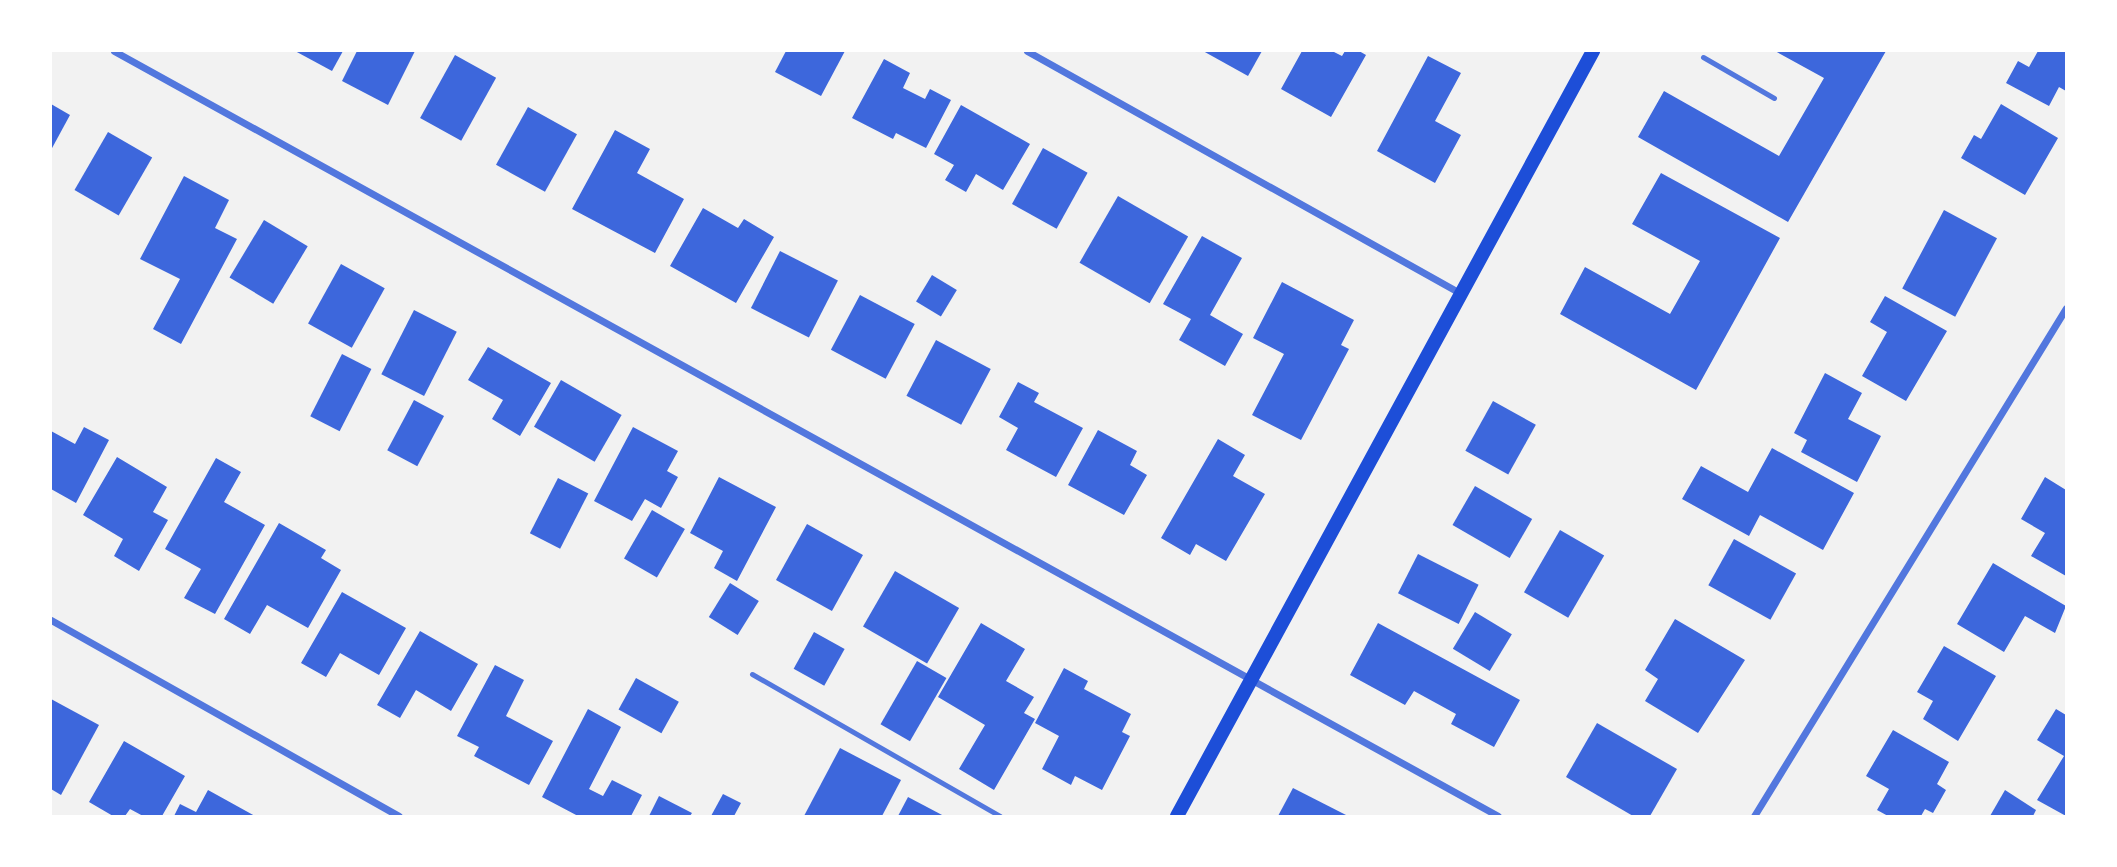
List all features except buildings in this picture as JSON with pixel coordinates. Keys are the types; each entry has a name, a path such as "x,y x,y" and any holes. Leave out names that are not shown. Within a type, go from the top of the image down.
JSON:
{"main road":[{"path":"1177,816 1592,51"}],"street":[{"path":"114,51 1498,816"},
{"path":"1027,51 1461,294"},
{"path":"1754,816 2066,308"},
{"path":"51,620 399,816"}],"lane":[{"path":"1703,57 1774,97"},
{"path":"752,674 1000,816"}]}
